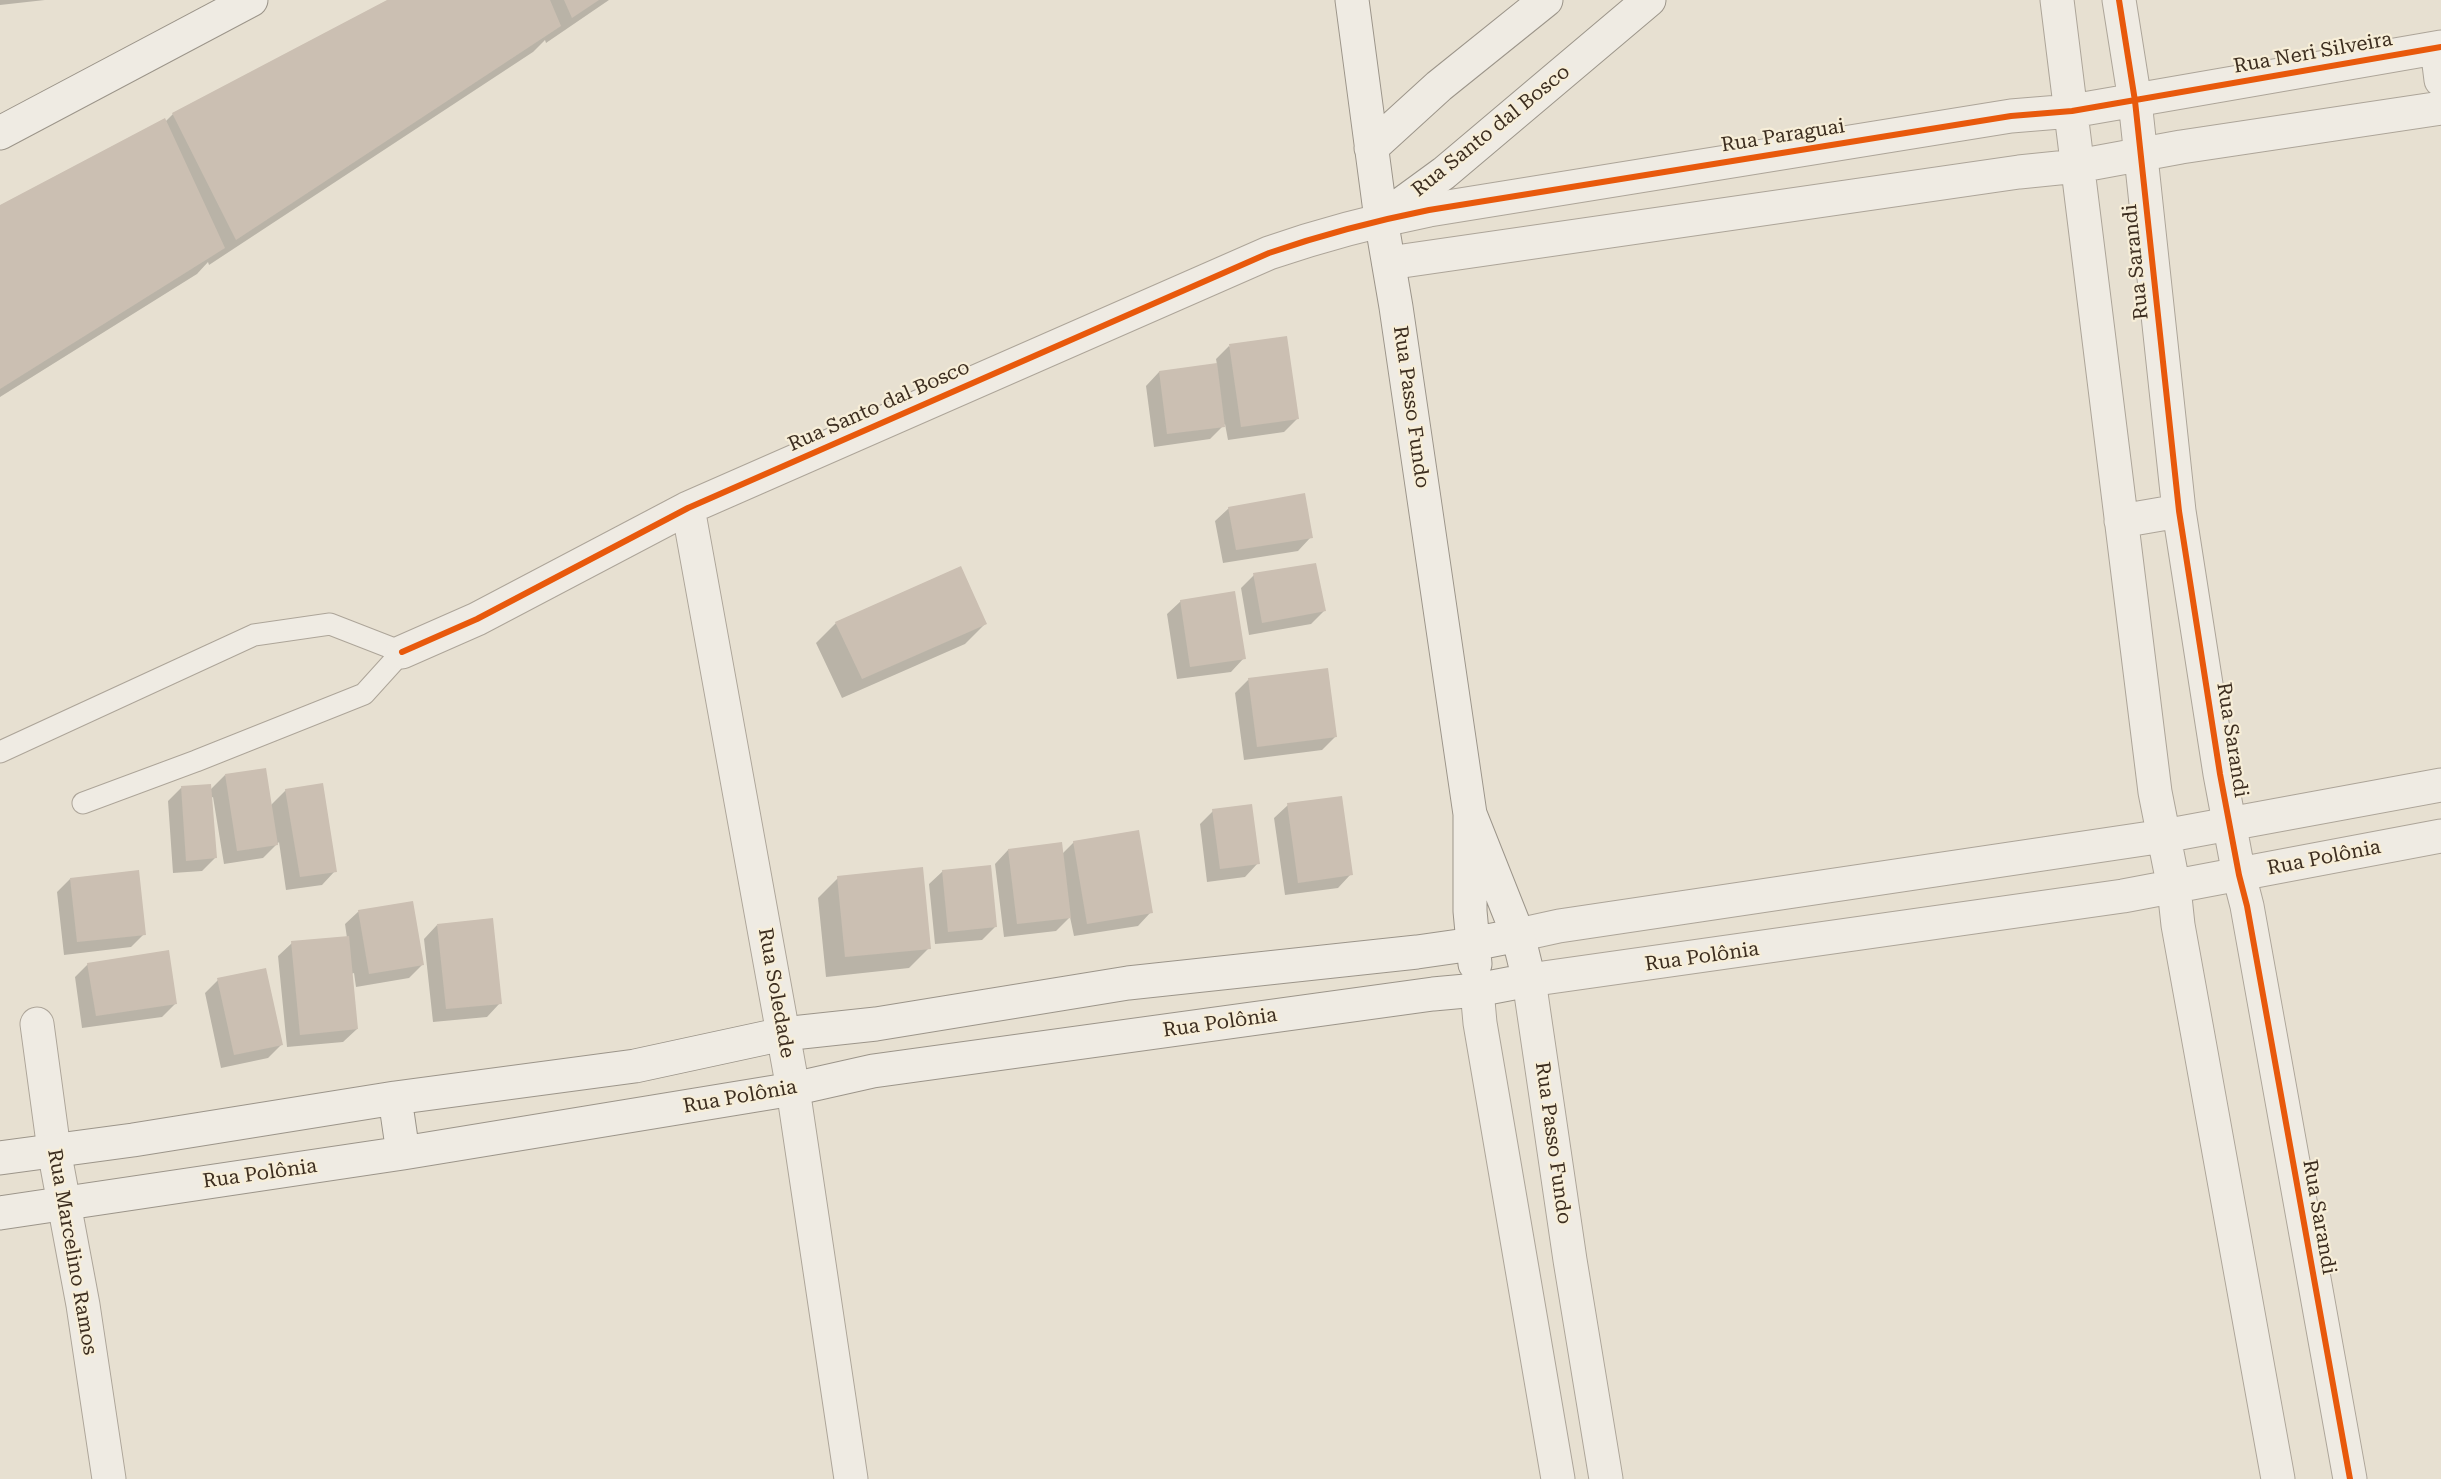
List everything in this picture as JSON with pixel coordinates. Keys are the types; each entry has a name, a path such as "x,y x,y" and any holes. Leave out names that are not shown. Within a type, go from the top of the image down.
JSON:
{"street":[{"path":"0,133 252,0"},
{"name":"Rua Passo Fundo","path":"1352,0 1381,219 1470,814 1470,911 1480,1023 1558,1479"},
{"path":"1371,148 1439,86 1546,0"},
{"name":"Rua Santo dal Bosco","path":"402,652 477,619 688,508 1269,253 1381,219 1444,172 1649,0"},
{"path":"2057,0 2155,792 2175,888 2178,925 2278,1479"},
{"name":"Rua Sarandi","path":"2119,0 2135,101 2179,511 2229,825 2247,906 2350,1479"},
{"path":"2439,47 2441,80"},
{"name":"Rua Neri Silveira","path":"2191,91 2439,47"},
{"name":"Rua Paraguai","path":"1381,219 2011,116 2072,111 2191,91"},
{"path":"1389,263 2078,166 2181,147 2441,108"},
{"path":"1673,171 1682,221"},
{"name":"Rua Soledade","path":"688,508 793,1089 851,1479"},
{"path":"2121,521 2179,511"},
{"path":"0,1158 133,1140 395,1098 635,1066 783,1034 876,1024 1128,983 1473,944 1559,926 2164,836 2441,785"},
{"name":"Rua Passo Fundo","path":"1470,814 1518,935 1529,980 1570,1260 1606,1479"},
{"name":"Rua Polônia","path":"0,1213 403,1153 793,1089 873,1071 1477,990 1529,980 2175,888 2441,836"},
{"path":"1853,882 1870,933"},
{"name":"Rua Marcelino Ramos","path":"36,1024 54,1150 83,1305 109,1479"},
{"path":"395,1098 403,1153"},
{"path":"1522,1270 1570,1260"}],"lane":[{"path":"0,752 254,635 330,624 402,652 364,694 83,803"}],"building":[{"path":"387,0 550,0 561,26 236,240 172,113"},
{"path":"564,0 599,0 572,18"},
{"path":"165,118 225,248 0,389 0,205"},
{"path":"1287,336 1299,419 1241,427 1229,344"},
{"path":"1217,363 1225,427 1167,434 1159,371"},
{"path":"1305,493 1313,538 1236,550 1228,507"},
{"path":"1316,563 1326,611 1262,623 1253,573"},
{"path":"961,566 987,624 862,679 835,622"},
{"path":"1235,591 1246,659 1190,667 1180,600"},
{"path":"1328,668 1337,737 1257,747 1248,678"},
{"path":"266,768 278,845 237,851 225,774"},
{"path":"323,783 337,872 300,877 285,789"},
{"path":"211,784 217,858 186,861 181,786"},
{"path":"1342,796 1353,875 1298,883 1287,803"},
{"path":"1252,804 1260,864 1220,869 1212,809"},
{"path":"1139,830 1153,913 1087,924 1073,841"},
{"path":"1062,842 1071,918 1017,924 1008,849"},
{"path":"991,865 997,927 948,932 942,870"},
{"path":"923,867 931,949 845,957 837,876"},
{"path":"139,870 146,935 77,942 70,878"},
{"path":"413,901 424,965 369,974 358,910"},
{"path":"493,918 502,1004 446,1009 437,924"},
{"path":"349,936 358,1029 300,1035 291,941"},
{"path":"169,950 177,1004 96,1016 87,963"},
{"path":"266,968 283,1045 234,1055 217,978"}],"cycle path":[{"path":"2119,0 2135,101 2179,511 2220,774 2247,906 2350,1479"},
{"path":"402,652 477,619 688,508 1269,253 1308,240 1429,210 2011,116 2072,111 2441,47"}]}
